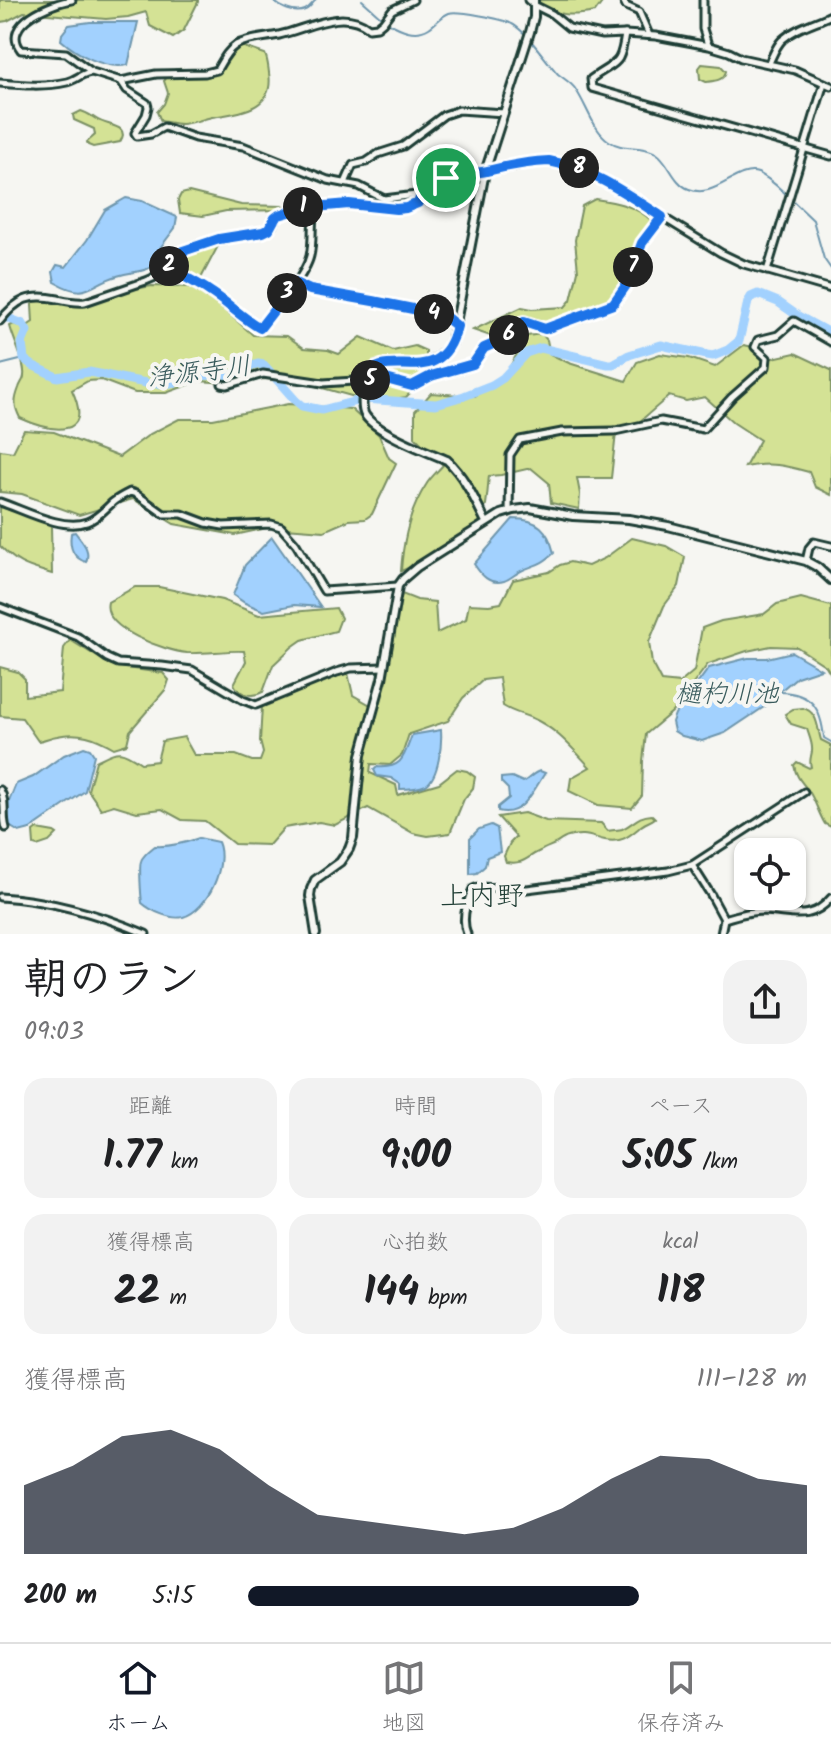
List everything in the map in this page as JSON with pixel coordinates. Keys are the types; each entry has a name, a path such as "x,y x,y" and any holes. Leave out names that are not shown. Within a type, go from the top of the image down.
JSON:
{"street":[{"path":"72,0 41,8 16,29 14,41 21,50 66,53 92,72 121,81 156,74 217,70 229,51 245,41 280,35 320,22 349,19 369,28 377,27 392,10 413,0"},
{"path":"623,0 626,6 639,12 649,35"},
{"path":"703,0 703,29 709,46"},
{"path":"532,2 569,28 602,35 649,35 709,46 741,58 795,70 831,86"},
{"path":"486,522 470,490 447,460 377,427 366,417 363,383 365,376 378,366 422,365 439,358 452,343 485,172 530,32 534,17 532,2"},
{"path":"769,63 783,39 831,15"},
{"path":"625,34 622,56 591,79 592,88 831,156"},
{"path":"0,83 53,84 71,81 92,72"},
{"path":"121,81 127,90 147,103 146,115 135,133 137,136 151,134 164,127 195,138 243,146 328,180 366,189 384,199 422,193 458,174 532,162 564,164 594,175 744,264 831,289"},
{"path":"767,271 824,83"},
{"path":"345,183 353,165 403,146 444,115 459,110 504,113"},
{"path":"0,321 15,303 33,296 85,302 146,281 183,251 219,239 263,232 279,215 315,206 349,204 406,208 418,203 422,193"},
{"path":"167,264 177,274 206,288 260,328 308,263 315,206"},
{"path":"222,384 263,374 323,383 363,383 386,379 412,386 431,376 473,364 484,348 505,339 524,322 545,329 613,304 627,284 642,243 662,217"},
{"path":"295,283 310,290 443,315 457,326"},
{"path":"0,308 8,311"},
{"path":"509,512 510,455 520,440 562,432 615,431 661,421 703,429 732,397 766,367 767,358 755,347 758,340 778,335 794,321 831,342"},
{"path":"0,502 56,522 73,524 98,516 130,492 164,514 182,514 223,526 271,524 281,527 296,544 324,591 398,586"},
{"path":"316,934 311,889 315,880 340,862 349,849 355,824 361,755 384,667 398,586 417,567 486,522 509,512 530,508 668,526 806,561 831,580"},
{"path":"806,561 814,542 831,546"},
{"path":"0,607 78,637 118,663 192,670 256,705 337,672 351,668 384,667"},
{"path":"0,790 4,796 6,828"},
{"path":"467,934 464,920 473,889 527,889 668,871 692,865 804,792"},
{"path":"692,865 724,919 721,934"},
{"path":"0,897 108,918 146,934"},
{"path":"724,919 763,911 790,915 817,912 831,898"}],"green space":[{"path":"0,0 198,2 184,30 173,38 150,26 146,12 106,19 24,12 0,22"},
{"path":"529,0 604,0 595,12 568,15"},
{"path":"238,45 265,54 269,85 267,95 261,102 244,111 188,123 161,121 157,112 168,93 164,81 172,71 210,70 229,49"},
{"path":"702,64 721,66 725,74 718,80 706,82 700,79 699,68"},
{"path":"81,111 121,129 123,136 120,142 93,147 88,145 87,142 95,135 94,129 74,120 73,115"},
{"path":"189,192 241,205 285,206 285,210 226,211 203,216 180,213 178,200 181,194"},
{"path":"595,199 633,208 652,221 606,308 582,322 557,328 528,323 499,339 473,330 522,307 565,307 571,300 578,271 575,240 582,206"},
{"path":"208,242 218,243 218,246 199,282 178,267 171,254"},
{"path":"152,286 191,287 217,303 253,335 287,336 304,348 339,354 361,337 393,351 415,346 426,351 426,359 444,367 443,377 415,388 406,397 373,402 297,381 262,379 240,384 199,381 166,393 135,393 101,380 88,381 72,390 78,406 74,425 66,428 44,427 20,418 16,400 24,371 10,326 14,324 24,328 33,322 34,297 51,294 68,300"},
{"path":"542,334 547,340 550,354 626,381 637,362 660,354 689,358 715,367 744,345 753,347 764,360 795,353 831,370 831,495 815,487 809,472 777,465 745,467 760,440 734,423 705,397 686,401 669,396 638,423 616,433 611,478 577,478 579,509 551,503 549,483 531,468 489,476 484,514 472,532 401,571 405,537 415,505 428,482 443,465 415,437 415,411 431,393 475,396 504,377 527,336"},
{"path":"288,404 351,409 379,435 389,458 396,463 372,514 324,531 272,527 235,535 174,524 133,499 79,515 22,494 0,492 0,450 13,452 24,430 54,432 119,457 150,434 179,419 213,419"},
{"path":"0,507 51,526 52,574 24,564 0,546"},
{"path":"632,538 666,546 685,557 679,586 664,606 649,642 652,664 661,681 680,683 694,671 702,628 721,621 764,614 777,604 801,598 831,606 831,674 826,666 797,647 771,646 708,664 672,712 646,734 642,796 632,808 598,805 569,791 571,778 590,767 549,727 503,706 499,678 483,680 463,698 448,721 409,734 402,755 390,765 371,764 370,773 396,785 398,795 439,783 457,769 475,777 473,788 464,799 450,833 428,836 413,833 368,808 335,825 319,822 284,828 269,845 234,844 205,821 182,820 162,809 137,812 114,805 101,809 88,790 96,761 119,752 141,763 157,761 162,741 184,737 194,755 236,755 260,761 263,753 260,741 262,706 348,673 353,695 376,708 386,677 390,641 402,594 435,602 437,633 466,619 469,604 501,603 513,580 549,572 570,562 588,566"},
{"path":"135,587 159,587 222,600 259,615 336,608 341,618 336,631 302,640 292,647 273,665 263,692 251,695 239,691 234,684 246,661 244,651 177,651 137,637 114,621 108,602"},
{"path":"70,640 109,664 163,673 169,680 166,689 130,731 127,744 114,748 93,738 73,734 38,741 22,718 0,716 0,667 18,672 25,679 25,696 60,692 64,648"},
{"path":"803,708 814,716 821,740 831,745 831,827 825,824 795,770 797,762 811,767 812,746 807,729 791,724 785,714"},
{"path":"524,813 546,821 601,823 608,831 622,829 647,816 655,818 620,840 579,835 565,838 521,862 506,862 504,856 516,837 498,817"},
{"path":"37,829 57,834 49,842 37,846 34,845 33,832"}],"water":[{"path":"138,22 128,65 110,65 92,60 61,40 69,25"},
{"path":"126,198 142,201 177,217 175,228 160,248 161,262 82,291 55,282 53,272 57,265 66,267 105,210"},
{"path":"513,519 529,521 541,527 554,553 506,580 490,580 474,564"},
{"path":"75,532 87,549 86,562 73,551 71,533"},
{"path":"272,537 321,607 294,605 264,611 233,595 245,565"},
{"name":"樋杓川池","path":"792,652 821,669 797,677 767,705 725,733 702,741 674,731 672,722 675,714 709,668 748,658 767,658"},
{"path":"441,730 437,768 426,785 400,789 400,784 391,778 377,776 374,770 377,767 392,766 401,760 412,735"},
{"path":"84,747 94,755 85,791 30,829 19,832 6,824 7,806 16,784 33,777 64,755"},
{"path":"540,771 545,773 520,807 514,811 498,811 498,807 509,798 508,789 501,778 512,777 523,782"},
{"path":"491,825 497,828 500,852 487,857 485,866 477,873 470,874 470,838 479,829"},
{"path":"199,838 218,842 220,852 214,886 200,906 178,918 161,914 142,903 140,864 145,855 155,846"}],"waterway":[{"path":"272,0 296,12 307,9 316,0"},
{"path":"362,0 382,18"},
{"path":"387,22 418,32 449,13 461,13 507,22 527,36"},
{"path":"531,41 574,88 594,124 609,141 656,153 689,189 708,190 750,172 766,177 787,195"},
{"path":"792,200 813,220 824,259 831,269"},
{"name":"浄源寺川","path":"0,315 23,324 27,331 22,343 24,359 57,377 89,372 151,384 174,383 198,376 232,374 258,364 264,365 302,406 322,410 364,399 436,404 492,385 503,378 526,353 541,348 608,364 661,345 713,356 739,341 748,302 758,294 778,302 831,334"},
{"path":"0,365 24,359"},
{"path":"780,692 800,695 813,704 824,738 831,742"}],"district":[{"name":"上内野","path":"482,897"}],"route":[{"path":"549,161 594,175 662,217 642,243 627,284 613,304 545,329 524,322 505,339 484,348 473,364 431,376 412,386 386,379 363,381 378,366 422,365 439,358 452,343 457,326 443,315 310,290 295,283 260,328 206,288 177,274 167,264 183,251 219,239 263,232 273,225 279,215 311,206 349,204 406,208 418,203 422,193 446,178 549,161"}]}
